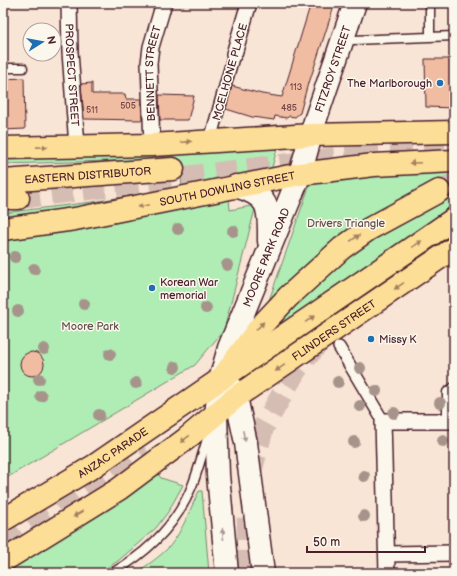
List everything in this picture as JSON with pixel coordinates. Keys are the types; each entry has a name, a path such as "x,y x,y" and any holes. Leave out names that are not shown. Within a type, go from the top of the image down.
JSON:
{"main road":[{"name":"FITZROY STREET","path":"310,135 355,3"},
{"path":"3,148 152,145 210,140 310,135 454,132"},
{"name":"MOORE PARK ROAD","path":"227,573 218,475 216,415 220,380 229,348 269,246 300,174 310,135"},
{"name":"SOUTH DOWLING STREET","path":"3,229 75,219 300,174 374,165 454,161"},
{"name":"EASTERN DISTRIBUTOR","path":"3,181 173,169"},
{"path":"236,186 253,192 262,198 266,206 269,221 269,246"},
{"path":"220,380 259,328 288,297 342,248 369,229 439,191"},
{"path":"220,380 454,219"},
{"name":"FLINDERS STREET","path":"216,415 236,398 454,248"},
{"path":"220,380 232,388 236,398 246,443 261,568"},
{"name":"ANZAC PARADE","path":"3,520 94,466 220,380"},
{"path":"3,561 119,489 216,415"}],"street":[{"name":"PROSPECT STREET","path":"69,3 70,52 77,146"},
{"name":"BENNETT STREET","path":"152,145 148,63 151,47 164,3"},
{"name":"MCELHONE PLACE","path":"210,140 250,3"},
{"path":"339,347 383,420 387,573"},
{"path":"383,420 450,421"},
{"path":"387,554 454,553"}],"lane":[{"path":"430,3 430,37"},
{"path":"343,38 353,40 454,36"},
{"path":"3,68 23,68"},
{"path":"450,421 447,392 454,387"},
{"path":"112,573 128,564 148,548 165,531 179,511 192,485 216,415"}],"green space":[{"path":"277,149 272,167 267,172 3,223 3,213 92,202 182,187 179,159 3,164 3,156"},
{"name":"Drivers Triangle","path":"454,171 454,204 284,323 267,306 310,184 322,179"},
{"name":"Moore Park","path":"229,198 230,210 256,205 224,330 195,365 3,480 3,238"},
{"path":"158,474 161,478 183,485 168,512 156,528 118,561 99,573 3,573"},
{"path":"199,491 202,491 209,573 136,573 158,557 175,540"}],"building":[{"path":"311,3 335,3 308,83 300,113 295,117 289,116 287,118 275,116 274,120 252,117 226,109 232,86 262,94 282,97"},
{"name":"The Marlborough","path":"425,59 454,59 454,108 426,107"},
{"path":"24,78 25,129 3,130 3,79"},
{"path":"92,83 92,94 125,94 126,99 141,99 142,120 84,119 81,84"},
{"path":"159,95 194,96 188,120 160,120"},
{"path":"32,352 41,355 44,364 41,373 32,376 23,373 20,364 23,355"}],"tunnel":[{"path":"357,149 454,146"},
{"path":"18,198 336,158 375,156"},
{"path":"439,191 454,184"},
{"path":"250,476 263,428 296,370 365,287"},
{"path":"3,545 143,445"},
{"path":"247,573 248,510"}],"place":[{"name":"The Marlborough","path":"440,83"},
{"name":"Korean War memorial","path":"152,288"},
{"name":"Missy K","path":"371,339"}]}
